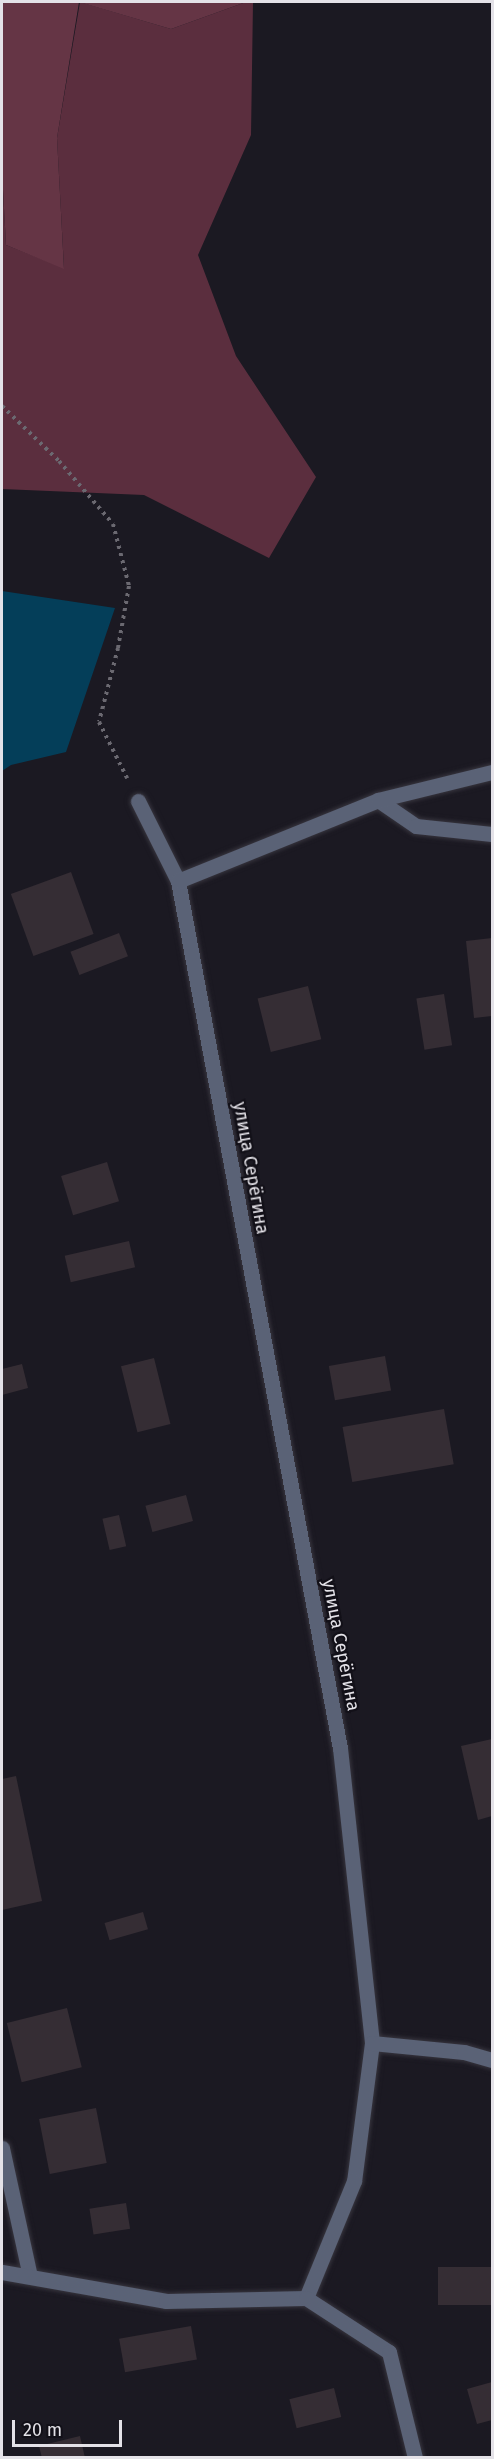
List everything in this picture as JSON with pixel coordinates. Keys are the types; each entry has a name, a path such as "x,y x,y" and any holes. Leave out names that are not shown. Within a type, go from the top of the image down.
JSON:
{"street":[{"path":"178,881 378,800 492,772"},
{"path":"378,800 416,826 492,834"},
{"name":"улица Серёгина","path":"138,801 178,881 340,1748 372,2043 354,2181 306,2298"},
{"path":"372,2043 464,2052 492,2060"},
{"path":"2,2148 30,2276"},
{"path":"2,2272 166,2301 306,2298 389,2352 415,2457"}],"path":[{"path":"2,406 59,461 113,525 129,586 118,648 99,722 138,801"}],"shaded area":[{"path":"2,2 79,2 57,138 64,269 6,245 2,171"},
{"path":"79,2 246,2 171,29"},
{"path":"80,2 171,29 246,2 253,2 251,135 198,255 236,356 316,477 269,558 144,495 2,489 2,171 6,245 64,268 57,138"}],"water":[{"path":"2,591 115,608 66,752 11,765 2,771"}],"building":[{"path":"71,872 94,934 33,956 11,894"},
{"path":"119,933 128,956 79,975 70,952"},
{"path":"492,938 492,1016 474,1018 466,941"},
{"path":"308,986 321,1039 271,1052 258,999"},
{"path":"444,994 452,1045 424,1050 416,998"},
{"path":"107,1162 119,1201 73,1215 61,1176"},
{"path":"129,1241 135,1267 71,1282 65,1256"},
{"path":"385,1356 391,1390 335,1400 329,1366"},
{"path":"154,1358 170,1424 137,1432 121,1366"},
{"path":"22,1364 28,1388 2,1395 2,1369"},
{"path":"444,1409 454,1464 352,1482 343,1427"},
{"path":"186,1495 193,1521 152,1532 145,1506"},
{"path":"119,1515 126,1546 110,1550 102,1519"},
{"path":"492,1739 492,1816 478,1820 461,1746"},
{"path":"16,1776 42,1901 2,1910 2,1779"},
{"path":"143,1912 148,1929 110,1940 105,1923"},
{"path":"67,2008 82,2067 22,2082 7,2023"},
{"path":"96,2108 107,2163 50,2174 39,2119"},
{"path":"126,2203 130,2229 94,2234 89,2209"},
{"path":"438,2267 492,2267 492,2305 438,2305"},
{"path":"191,2326 197,2359 125,2372 119,2339"},
{"path":"492,2382 492,2420 477,2424 467,2389"},
{"path":"334,2388 341,2417 297,2428 289,2399"},
{"path":"80,2436 85,2458 42,2458 39,2446"}]}
